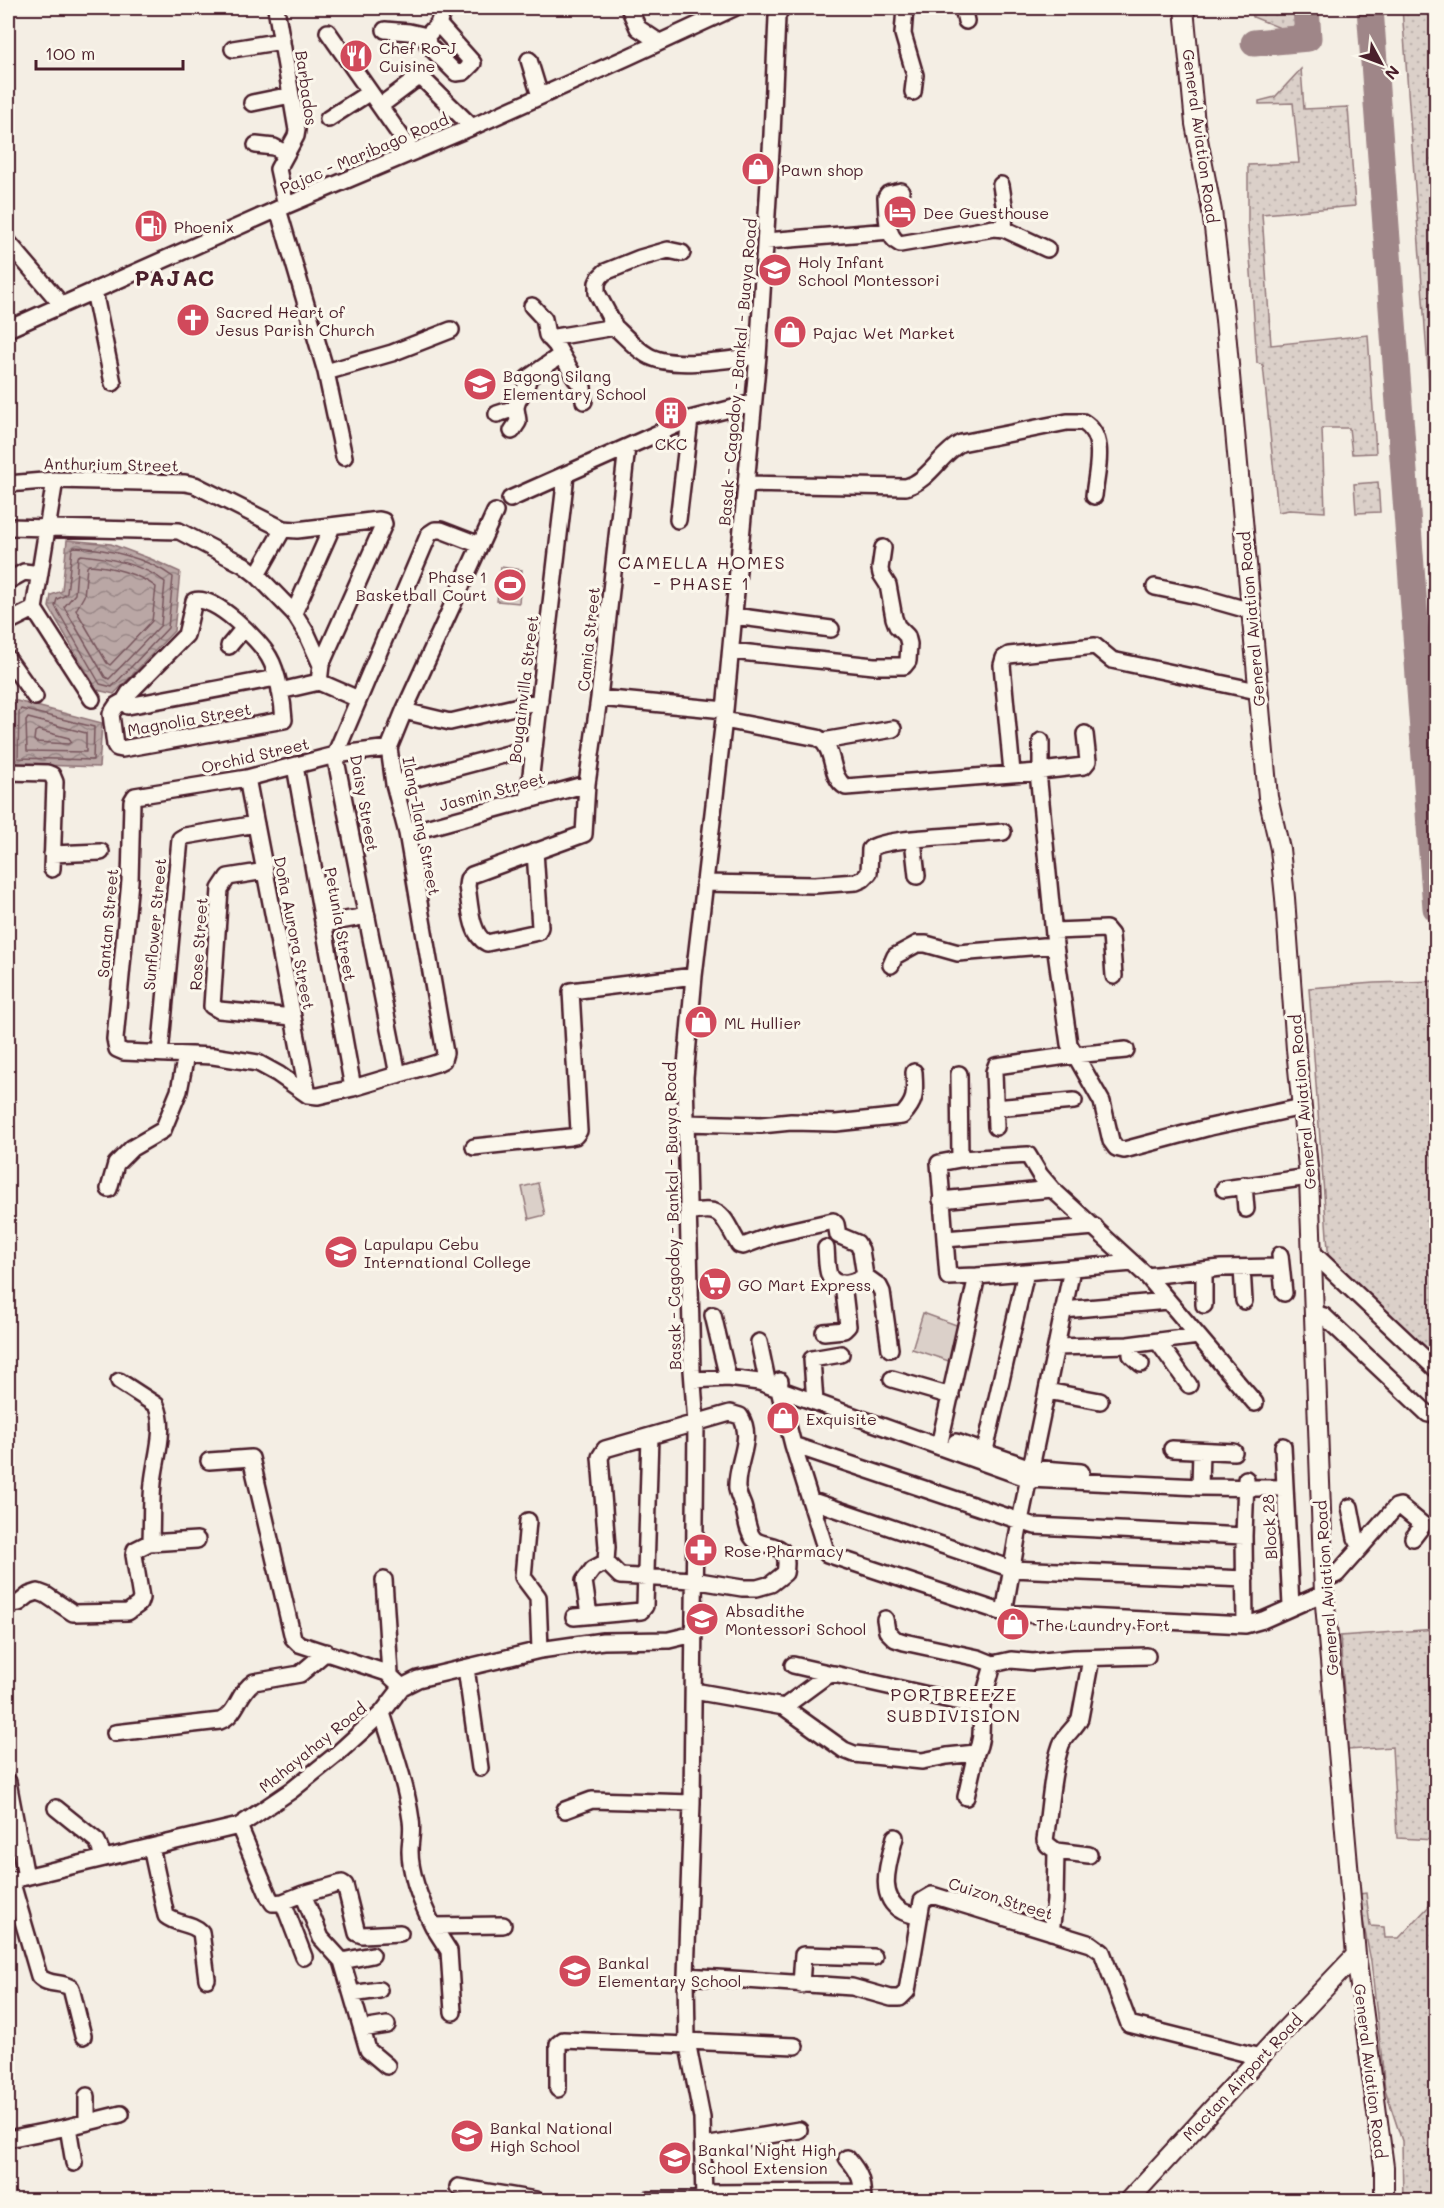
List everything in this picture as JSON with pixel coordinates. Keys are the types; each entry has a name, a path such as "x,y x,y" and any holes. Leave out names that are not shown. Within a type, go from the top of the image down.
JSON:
{"main road":[{"name":"General Aviation Road","path":"1184,8 1195,124 1212,211 1225,320 1257,691 1268,796 1280,849 1285,898 1309,1177 1324,1586 1356,1955 1384,2167 1384,2200"},
{"name":"Mactan Airport Road","path":"1130,2200 1356,1955"}],"street":[{"name":"Barbados","path":"276,8 297,130 278,169 282,208 326,372 344,457"},
{"path":"438,24 471,60 473,63 470,69 456,73 428,45 427,36 438,24 444,8"},
{"path":"629,8 638,28 659,42"},
{"name":"Pajac - Maribago Road","path":"8,329 472,127 734,8"},
{"path":"905,8 903,34 915,75 913,92"},
{"name":"Basak - Cagodoy - Bankal - Buaya Road","path":"704,2198 702,2118 688,2043 686,1976 692,1803 696,1424 685,1077 704,883 731,651 758,356 766,241 776,11"},
{"path":"628,57 638,28"},
{"path":"385,30 427,36"},
{"path":"328,32 412,152"},
{"path":"233,49 282,41"},
{"path":"529,60 540,96"},
{"path":"380,106 416,80 423,79 472,127"},
{"path":"328,119 370,92"},
{"path":"252,103 291,95"},
{"path":"256,146 274,147 285,153"},
{"path":"1001,185 1005,211 1004,229"},
{"path":"900,191 888,194 886,197 890,231 895,242 900,244 994,228 1004,229 1047,249"},
{"path":"766,241 890,231"},
{"path":"8,242 62,304"},
{"path":"681,253 668,250 640,258 600,277 597,283 597,293 615,327 646,355 657,359 687,363 758,356"},
{"path":"94,291 113,383"},
{"path":"532,306 544,319 545,330 549,338 583,387 584,401"},
{"path":"549,338 615,327"},
{"path":"326,372 392,353 451,330"},
{"path":"512,431 518,422 516,408 520,397 528,387 528,378 561,355"},
{"path":"510,499 690,419 753,403"},
{"path":"497,414 516,408"},
{"path":"678,520 690,419"},
{"path":"746,484 906,487 928,474 952,448 961,443 1067,422 1083,422 1093,430 1099,446 1094,496"},
{"name":"Camia Street","path":"535,851 584,834 587,784 627,447"},
{"name":"Bougainvilla Street","path":"528,800 566,475"},
{"path":"55,480 34,609 92,699"},
{"name":"Anthurium Street","path":"8,484 55,480 185,483 195,485 283,529 332,527 380,519 384,524 321,665"},
{"name":"Ilang-Ilang Street","path":"398,1075 443,1060 445,1053 407,833 394,784 389,748 495,512"},
{"path":"8,527 179,531 244,565 294,613 307,634 321,665 319,682"},
{"path":"294,613 332,527"},
{"path":"256,575 283,529"},
{"name":"Daisy Street","path":"398,1075 335,755 429,534 435,530 441,530 480,545"},
{"path":"731,651 874,666 904,666 908,661 909,644 907,636 897,626 888,585 881,574 883,548"},
{"path":"8,581 24,572 40,574"},
{"path":"1155,587 1251,610"},
{"path":"278,685 270,658 244,628 217,607 203,600 194,601 186,634 129,693 126,703 319,682 358,699"},
{"path":"8,622 34,609"},
{"path":"734,616 831,629"},
{"path":"229,646 244,628"},
{"path":"1012,772 1002,665 1004,658 1009,655 1095,646 1112,660 1257,691"},
{"path":"8,659 35,697"},
{"name":"Magnolia Street","path":"126,703 117,705 111,714 115,745 122,749 284,720 278,685"},
{"path":"599,698 724,715 818,738 827,744 837,779 846,787 1039,771 1086,764 1088,761 1085,734"},
{"path":"404,711 450,722 540,701"},
{"path":"823,741 893,729"},
{"path":"1041,741 1039,771 1054,938 1069,1044 1105,1108 1111,1141 1116,1148 1124,1150 1210,1127 1302,1107"},
{"path":"394,784 534,747"},
{"name":"Orchid Street","path":"132,801 135,796 247,778 335,755 389,748"},
{"name":"Petunia Street","path":"295,766 353,1088"},
{"path":"8,772 52,775 55,782 52,869"},
{"name":"Doña Aurora Street","path":"247,778 308,1095"},
{"name":"Jasmin Street","path":"407,833 587,784"},
{"name":"Santan Street","path":"132,801 130,881 115,1039 117,1049 124,1052 160,1054"},
{"name":"Sunflower Street","path":"160,1054 180,839 185,836 256,824"},
{"path":"704,883 815,885 856,882 869,873 870,849 874,845 1003,832"},
{"path":"913,840 917,876"},
{"path":"535,851 540,927 538,932 487,943 482,941 477,934 467,886 468,879 472,875 535,851"},
{"path":"52,854 101,852"},
{"name":"Rose Street","path":"265,871 228,877 220,889 212,1006 219,1010 293,1017"},
{"path":"323,924 367,916"},
{"path":"891,965 895,956 917,944 926,944 957,953 1106,929 1111,935 1114,976"},
{"path":"474,1147 570,1137 575,1136 579,1131 571,992 694,976"},
{"path":"996,1127 994,1072 996,1066 1126,1050"},
{"path":"160,1054 213,1056 258,1063 308,1095 318,1096 398,1075"},
{"path":"110,1189 116,1164 132,1148 163,1130 179,1091 186,1055"},
{"path":"685,1124 836,1123 903,1116 911,1107 915,1097 914,1072"},
{"path":"958,1074 960,1159"},
{"path":"995,1108 1074,1101"},
{"path":"1132,1263 948,1277 939,1163 960,1159 1028,1155 1052,1189 1147,1276 1255,1403"},
{"path":"1224,1189 1309,1177"},
{"path":"1244,1185 1246,1209"},
{"path":"941,1200 1052,1189"},
{"path":"689,1213 715,1210 739,1245 743,1246 775,1234 833,1221 836,1224 838,1235 857,1243 861,1250 865,1276 879,1286 882,1292 890,1349"},
{"path":"945,1239 1095,1227"},
{"path":"826,1248 829,1275 836,1282 854,1282 865,1276"},
{"path":"1313,1253 1437,1369"},
{"path":"1147,1276 1242,1268 1280,1261 1284,1293"},
{"path":"1242,1268 1244,1301"},
{"path":"1004,1612 1020,1521 1072,1269"},
{"path":"1204,1270 1204,1305"},
{"path":"984,1457 1026,1272"},
{"path":"941,1441 977,1276"},
{"path":"824,1332 844,1330 848,1326 843,1283"},
{"path":"1063,1310 1168,1301"},
{"path":"1313,1313 1324,1316 1428,1414"},
{"path":"713,1315 727,1373"},
{"path":"1056,1347 1131,1345 1198,1336"},
{"path":"759,1342 827,1554 1004,1612 1245,1625 1263,1620 1324,1586 1396,1507 1400,1506 1423,1525 1413,1538"},
{"path":"1158,1342 1188,1385"},
{"path":"1131,1345 1131,1355 1141,1364"},
{"path":"814,1397 812,1359 841,1354"},
{"path":"693,1375 727,1373 774,1383 1030,1474 1284,1484"},
{"path":"892,1379 951,1396"},
{"path":"119,1381 152,1401 159,1411 159,1452 153,1483 149,1543"},
{"path":"1047,1390 1100,1401"},
{"path":"730,1413 740,1416 745,1429 746,1443 741,1457 737,1489 753,1538 762,1544 772,1544 779,1548 784,1556 785,1573 780,1579 758,1588 742,1588 693,1580 622,1577 606,1562 607,1547 600,1457 605,1449 730,1413"},
{"path":"606,1562 593,1569 585,1581 582,1616 641,1611 645,1606 650,1436"},
{"path":"793,1445 1035,1526 1244,1536"},
{"name":"Block 28","path":"1282,1446 1291,1606"},
{"path":"1172,1449 1234,1452"},
{"path":"1200,1482 1201,1451"},
{"path":"209,1461 251,1458 291,1636 299,1644 390,1674 402,1687 418,1679 540,1650 603,1641 669,1640 694,1634"},
{"path":"1245,1625 1246,1484"},
{"path":"810,1500 1012,1569 1245,1579"},
{"path":"1350,1507 1356,1538 1361,1547"},
{"path":"528,1521 523,1577 538,1597 540,1650"},
{"path":"8,1604 19,1603 24,1598 38,1592 73,1613 134,1610 141,1599 135,1550 149,1543 197,1540"},
{"path":"384,1580 390,1674"},
{"path":"885,1619 886,1631 895,1639 982,1659 993,1664 1011,1660 1033,1662 1074,1658 1147,1656"},
{"path":"669,1640 694,1652"},
{"path":"115,1733 220,1721 228,1718 248,1686 254,1682 300,1674 326,1652"},
{"path":"1089,1855 1056,1851 1045,1840 1057,1759 1064,1738 1078,1724 1091,1659"},
{"path":"966,1797 980,1745 982,1707 993,1664"},
{"path":"794,1665 982,1707"},
{"path":"466,1668 480,1768"},
{"path":"784,1707 832,1674"},
{"name":"Mahayahay Road","path":"15,1879 239,1826 310,1775 382,1713 402,1687"},
{"path":"694,1690 784,1707 831,1743 854,1754 922,1761 976,1753"},
{"path":"382,1713 404,1781 413,1836 410,1849 411,1862 420,1897 433,1926 449,1951 453,2012"},
{"path":"8,1782 15,1879 39,1976 48,1983 64,1983 71,1988 83,2036"},
{"path":"565,1810 592,1800 692,1803"},
{"path":"56,1808 97,1841 104,1858"},
{"path":"239,1826 273,1903 283,1902 342,1883 345,1885 357,1933 362,1935 399,1934"},
{"path":"895,1837 886,1878 889,1896 893,1904 901,1910 919,1917"},
{"path":"151,1847 166,1916 195,1926 201,1932 207,1979"},
{"path":"1051,1932 1055,1901 1056,1851"},
{"path":"303,1894 321,1938 342,1961 368,2050 387,2066"},
{"name":"Cuizon Street","path":"686,1976 852,1988 891,1998 900,1998 908,1991 921,1901 932,1895 1091,1944 1102,1952 1129,2024 1260,2057"},
{"path":"283,1902 304,1957"},
{"path":"433,1926 503,1925"},
{"path":"342,1961 372,1955"},
{"path":"801,1985 803,1955 874,1957"},
{"path":"352,1994 379,1990"},
{"path":"362,2029 387,2025"},
{"path":"558,2089 558,2043 563,2040 795,2046"},
{"path":"87,2096 87,2122"},
{"path":"8,2139 121,2114"},
{"path":"68,2127 74,2163"},
{"path":"704,2146 799,2130"},
{"path":"648,2200 862,2196 862,2182 858,2171 847,2158"},
{"path":"459,2187 536,2200"}],"shaded area":[{"path":"1301,8 1303,33 1295,34 1253,17 1252,12"},
{"path":"1402,8 1436,8 1436,479"},
{"path":"1301,69 1304,109 1348,107 1355,206 1262,214 1271,345 1368,335 1376,453 1352,454 1349,428 1322,428 1325,512 1289,510 1278,512 1263,365 1257,363 1248,226 1248,165 1299,163 1293,103 1259,104 1259,101 1275,97"},
{"path":"1378,482 1380,512 1356,513 1354,484"},
{"name":"Phase 1 Basketball Court","path":"501,567 522,570 519,603 497,601"},
{"path":"1436,981 1436,1364 1329,1263 1309,988"},
{"path":"538,1183 545,1215 529,1219 522,1187"},
{"path":"923,1313 962,1327 955,1363 912,1349"},
{"path":"1436,1629 1436,1840 1397,1838 1392,1747 1348,1750 1340,1636"},
{"path":"1366,1893 1370,1926 1384,1927 1385,1938 1399,1938 1436,1899 1436,2200 1403,2200 1402,2141 1385,2089 1371,1961 1362,1916 1360,1894"}],"water":[{"path":"67,540 111,544 180,572 174,631 114,694 97,690 49,607 51,595 62,591"},
{"path":"13,700 102,723 99,767 11,764"}],"taxiway":[{"path":"1254,43 1308,38 1306,8"},
{"path":"1370,8 1436,908"}],"place":[{"name":"Chef Ro-J Cuisine","path":"356,56"},
{"name":"Pawn shop","path":"758,169"},
{"name":"Dee Guesthouse","path":"900,212"},
{"name":"Phoenix","path":"151,226"},
{"name":"Holy Infant School Montessori","path":"775,270"},
{"name":"Sacred Heart of Jesus Parish Church","path":"193,320"},
{"name":"Pajac Wet Market","path":"790,332"},
{"name":"Bagong Silang Elementary School","path":"480,384"},
{"name":"CKC","path":"671,413"},
{"name":"Phase 1 Basketball Court","path":"510,585"},
{"name":"ML Hullier","path":"701,1022"},
{"name":"Lapulapu Cebu International College","path":"341,1252"},
{"name":"GO Mart Express","path":"715,1284"},
{"name":"Exquisite","path":"783,1418"},
{"name":"Rose Pharmacy","path":"701,1550"},
{"name":"Absadithe Montessori School","path":"702,1619"},
{"name":"The Laundry Fort","path":"1013,1624"},
{"name":"Bankal Elementary School","path":"575,1971"},
{"name":"Bankal National High School","path":"467,2136"},
{"name":"Bankal Night High School Extension","path":"675,2158"}],"district":[{"name":"PAJAC","path":"175,277"},
{"name":"CAMELLA HOMES - PHASE 1","path":"702,572"},
{"name":"PORTBREEZE SUBDIVISION","path":"954,1704"}]}
